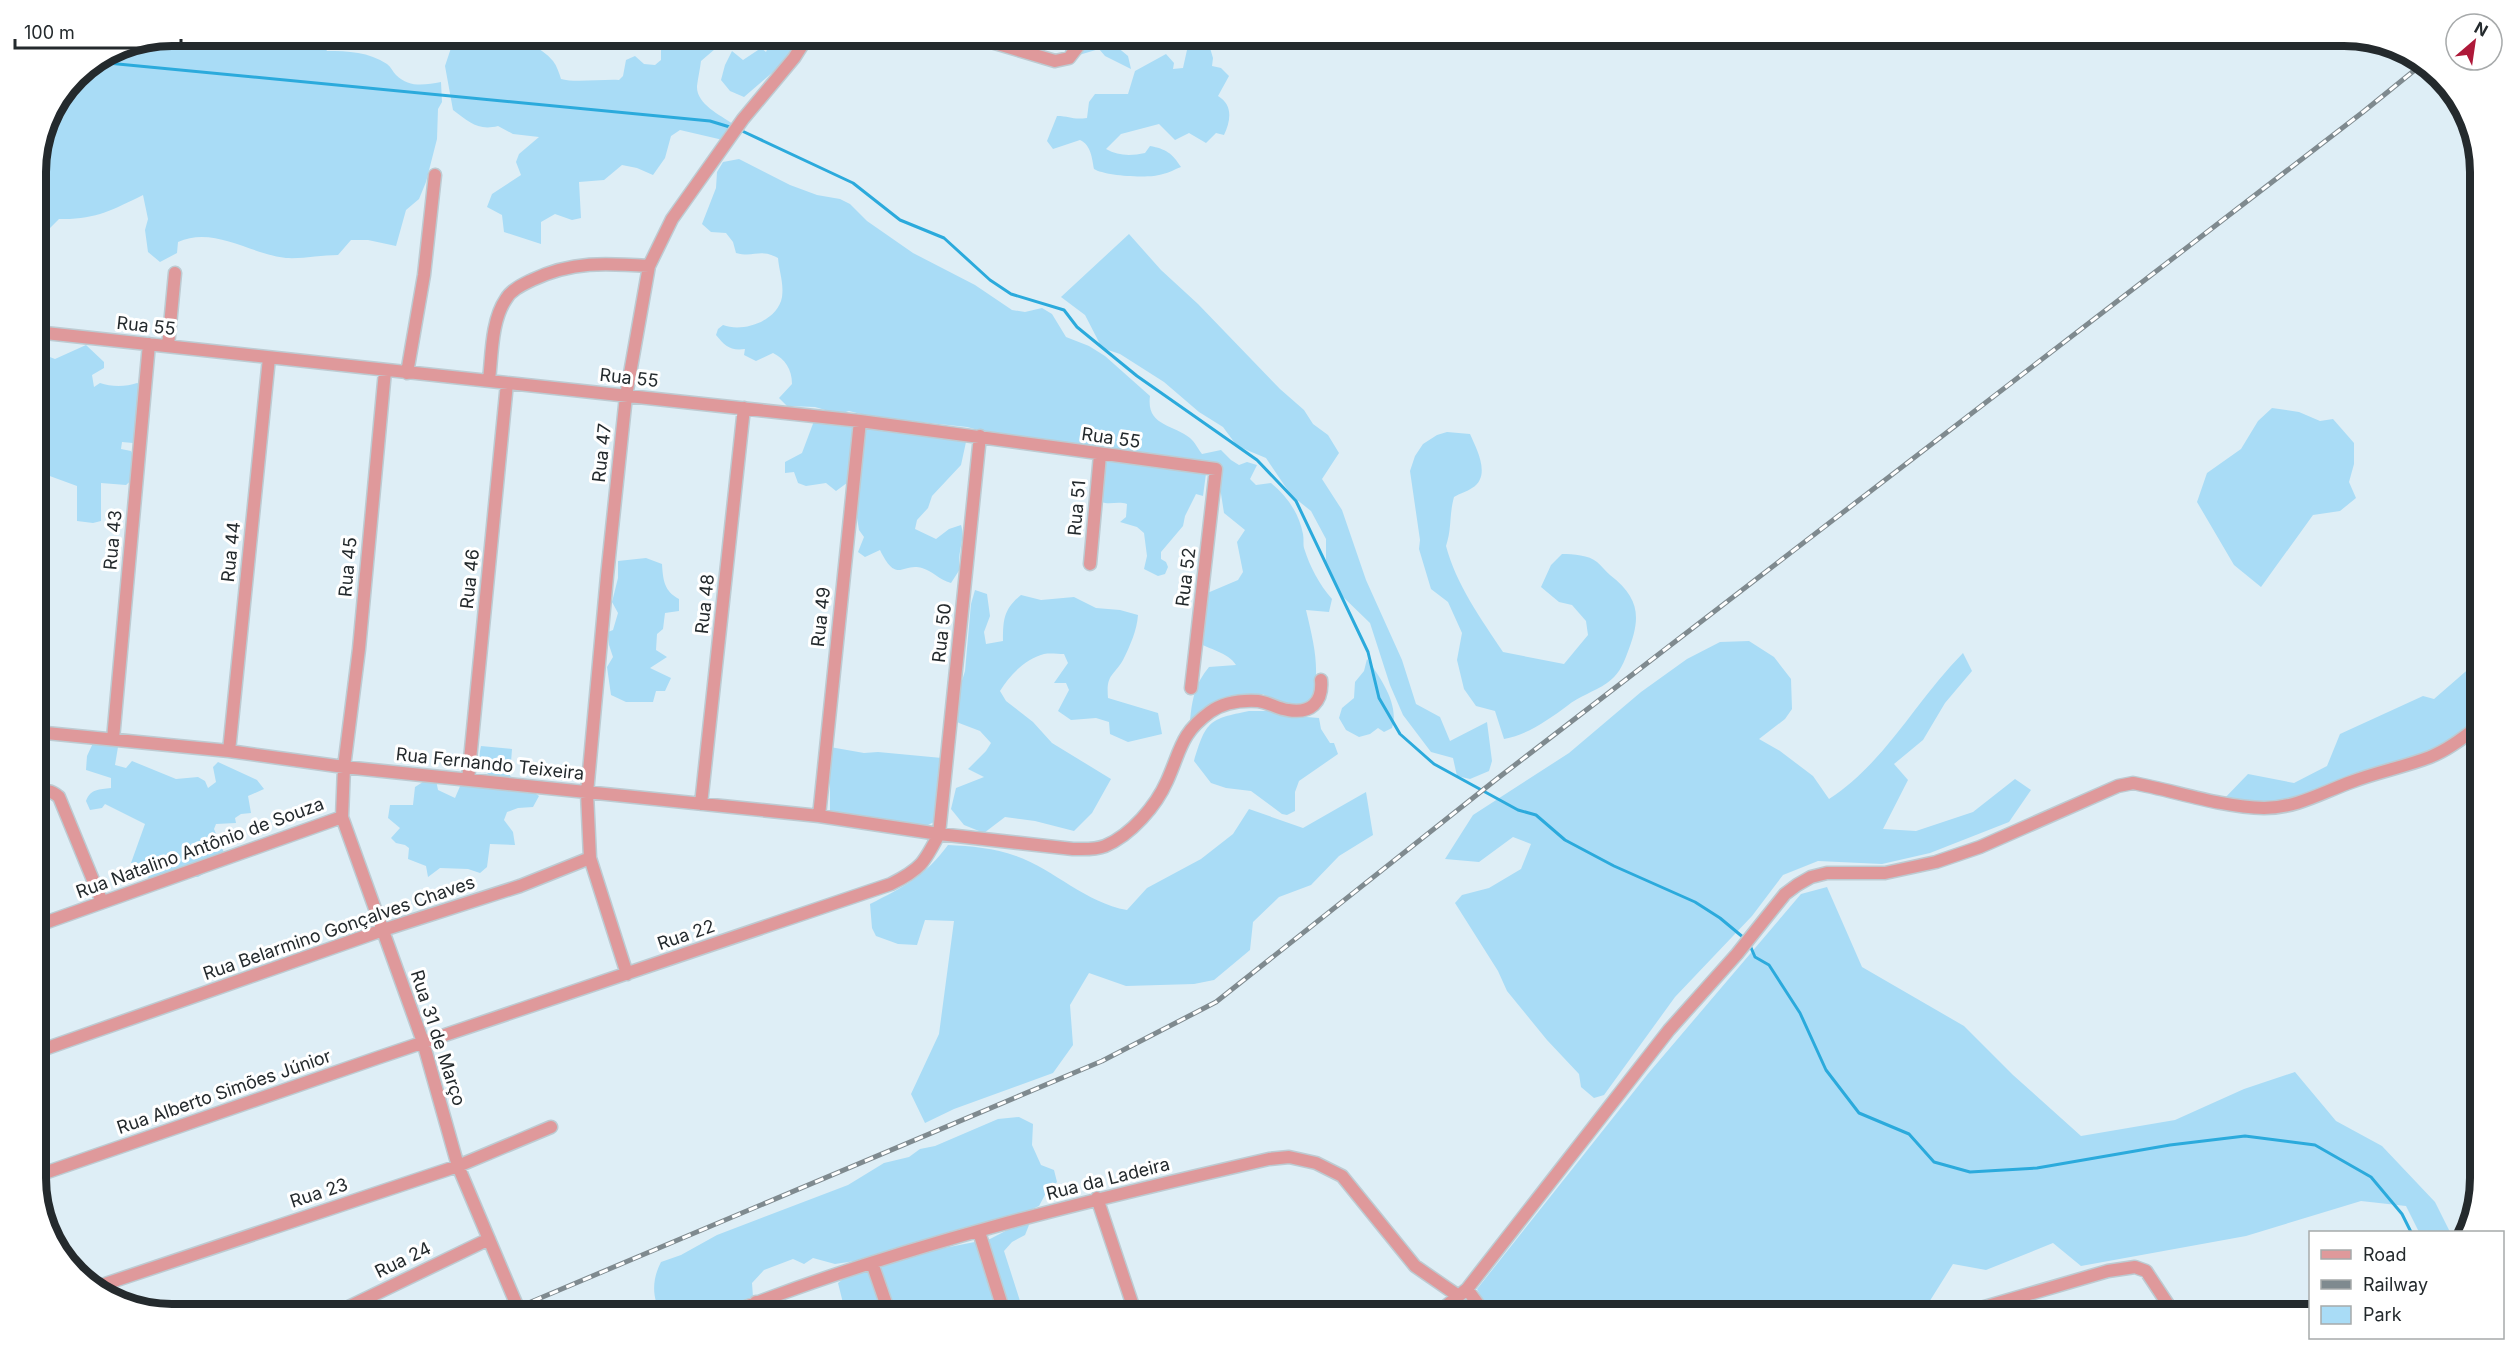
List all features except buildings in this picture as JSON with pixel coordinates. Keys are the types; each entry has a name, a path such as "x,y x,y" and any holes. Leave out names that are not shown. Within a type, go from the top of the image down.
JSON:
{"street":[{"name":"Rua 47","path":"586,793 626,396 649,266 672,219 743,119 801,47"},
{"path":"1005,47 1047,60 1062,61 1079,47"},
{"path":"407,373 424,275 435,175"},
{"path":"489,380 498,316 506,298 520,285 552,270 581,264 612,263 649,266"},
{"path":"168,346 175,273"},
{"name":"Rua 55","path":"47,333 860,420 1216,470"},
{"name":"Rua 43","path":"113,740 149,344"},
{"name":"Rua 44","path":"229,751 269,358"},
{"name":"Rua 45","path":"344,767 360,638 385,371"},
{"name":"Rua 46","path":"468,780 507,383"},
{"name":"Rua 48","path":"701,804 744,408"},
{"name":"Rua 49","path":"819,816 860,420"},
{"name":"Rua 50","path":"939,834 980,436"},
{"name":"Rua 51","path":"1090,564 1100,455"},
{"name":"Rua 52","path":"1191,688 1216,470"},
{"name":"Rua Fernando Teixeira","path":"47,733 229,751 344,767 586,793 819,816 939,834 1073,849 1105,846 1133,826 1153,806 1168,779 1180,744 1210,712 1238,701 1260,701 1290,711 1305,710 1317,703 1322,693 1321,680"},
{"path":"1448,1304 1462,1292 1669,1030 1737,954 1785,894 1811,877 1827,873 1885,873 1936,862 1980,847 2118,786 2133,783 2221,802 2261,808 2282,807 2306,801 2351,782 2430,757 2470,733"},
{"name":"Rua 31 de Março","path":"344,767 342,817 423,1042 458,1166 516,1304"},
{"path":"47,790 59,797 102,902"},
{"path":"586,793 590,858 627,974"},
{"name":"Rua Natalino Antônio de Souza","path":"47,922 342,817"},
{"name":"Rua 22","path":"423,1042 891,884 912,874 925,862 939,834"},
{"name":"Rua Belarmino Gonçalves Chaves","path":"47,1048 383,930 520,886 590,858"},
{"name":"Rua Alberto Simões Júnior","path":"47,1172 423,1042"},
{"name":"Rua 23","path":"104,1284 458,1166 551,1127"},
{"name":"Rua da Ladeira","path":"751,1304 872,1263 1097,1198 1269,1159 1289,1157 1316,1163 1342,1176 1415,1266 1462,1292 1475,1304"},
{"path":"1097,1198 1132,1304"},
{"path":"979,1232 1002,1304"},
{"name":"Rua 24","path":"355,1304 489,1239"},
{"path":"872,1263 886,1304"},
{"path":"1995,1304 2108,1271 2134,1267 2146,1271 2168,1304"}],"green space":[{"path":"164,47 324,47 327,51 350,52 373,57 387,64 401,79 412,84 441,82 442,102 438,109 437,139 426,182 419,199 406,210 396,246 368,240 351,240 338,255 286,258 272,256 232,242 205,237 178,242 177,253 160,262 148,252 145,230 148,219 143,195 93,216 59,219 47,231 47,164 53,132 59,117 83,83 109,63 132,53"},
{"path":"451,47 535,47 553,61 561,79 619,80 623,76 626,60 635,56 644,64 655,65 661,60 661,47 716,47 701,61 698,92 705,104 733,124 723,140 680,130 671,136 665,158 653,175 622,165 604,180 579,182 581,218 572,220 555,214 541,222 541,244 504,232 502,215 487,207 492,194 521,175 516,162 519,154 539,137 513,134 498,126 479,126 469,122 453,110 445,66"},
{"path":"768,47 795,47 781,65 744,97 730,91 721,80 732,51 743,60 761,48 766,52"},
{"path":"1117,47 1128,56 1131,69 1105,56 1099,49 1069,58 1064,48"},
{"path":"1190,47 1210,47 1213,58 1212,66 1221,68 1229,76 1218,96 1226,104 1229,113 1224,135 1216,133 1206,143 1189,133 1175,140 1159,124 1121,134 1106,149 1130,155 1145,153 1150,146 1156,147 1168,152 1181,167 1157,176 1108,173 1094,169 1092,156 1084,142 1080,140 1053,149 1047,141 1057,116 1087,118 1089,102 1095,94 1128,94 1135,71 1166,54 1174,63 1173,69 1183,68"},
{"path":"739,159 790,185 850,204 867,221 913,253 975,285 1012,310 1025,312 1042,308 1052,314 1066,337 1089,346 1105,356 1150,396 1150,406 1156,419 1190,438 1202,454 1221,450 1239,465 1247,462 1257,465 1250,479 1256,485 1271,483 1292,506 1299,519 1309,562 1332,599 1329,612 1306,610 1314,644 1316,666 1313,700 1293,704 1281,702 1263,694 1256,696 1240,694 1190,722 1195,692 1209,667 1236,665 1223,654 1196,641 1205,594 1238,580 1243,572 1237,542 1245,530 1224,513 1219,481 1221,469 1216,463 1207,466 1203,496 1196,494 1185,516 1183,526 1161,552 1161,559 1168,567 1165,574 1158,576 1144,569 1147,556 1144,533 1137,527 1120,522 1126,517 1127,504 1101,502 1105,452 1098,446 1084,447 998,435 967,427 873,417 849,411 839,414 815,407 787,406 779,398 792,384 791,374 781,358 773,353 756,361 744,355 745,349 728,347 716,335 718,329 723,325 749,326 767,319 774,313 782,297 778,258 761,253 736,253 733,242 726,233 711,232 702,224 716,188 717,172 723,162"},
{"path":"1129,234 1161,270 1304,410 1313,424 1328,435 1339,453 1322,479 1342,510 1366,580 1402,660 1416,704 1440,717 1450,741 1487,722 1492,761 1489,771 1470,779 1457,776 1453,758 1431,752 1403,715 1390,685 1370,623 1340,594 1326,563 1326,539 1311,511 1291,495 1266,458 1237,446 1223,427 1199,412 1164,382 1120,354 1102,348 1085,315 1061,297"},
{"path":"86,345 104,362 104,368 92,375 94,387 100,383 114,386 137,383 142,385 138,435 133,443 122,442 121,449 131,451 135,459 134,478 126,485 101,483 101,521 93,523 77,521 77,486 47,475 47,356 55,359"},
{"path":"2272,408 2299,412 2320,421 2333,419 2354,443 2354,464 2349,482 2356,498 2340,511 2313,515 2261,587 2234,565 2197,502 2207,473 2241,449 2258,421"},
{"path":"814,421 966,442 961,465 932,496 928,508 917,520 915,529 936,539 949,529 961,525 960,569 951,583 922,568 895,569 886,561 880,550 865,557 858,552 864,537 859,530 851,480 836,491 826,483 806,486 798,483 794,472 785,473 785,462 802,453"},
{"path":"1447,432 1470,434 1479,454 1482,469 1478,483 1454,497 1446,546 1463,588 1503,652 1564,664 1588,635 1586,621 1572,605 1559,602 1541,587 1551,565 1562,554 1585,556 1597,562 1628,593 1635,610 1636,620 1632,642 1614,677 1537,726 1504,739 1495,711 1476,706 1464,689 1457,660 1462,633 1448,602 1431,589 1419,549 1420,540 1410,471 1415,456 1423,444"},
{"path":"646,558 662,564 665,584 670,592 679,599 679,611 665,613 663,629 657,634 656,650 667,657 650,668 671,678 665,691 656,691 653,702 626,702 611,695 607,667 613,657 608,632 613,630 618,613 612,602 618,578 618,561"},
{"path":"975,590 987,594 990,616 984,632 986,644 1003,641 1006,615 1011,605 1021,595 1041,600 1074,597 1096,608 1120,610 1138,615 1135,632 1128,649 1109,680 1108,698 1158,713 1162,734 1128,742 1110,734 1109,722 1096,718 1071,720 1058,711 1069,690 1066,683 1054,683 1068,663 1064,654 1044,654 1030,660 1013,674 1000,691 1006,701 1033,722 1052,743 1111,779 1092,813 1074,831 1035,821 1005,817 984,833 964,825 951,809 956,788 984,777 968,769 991,743 980,731 959,723 951,716 965,671 971,604"},
{"path":"1749,641 1774,657 1791,679 1792,709 1785,719 1759,739 1780,751 1813,776 1829,799 1849,784 1884,749 1963,653 1972,671 1945,703 1923,740 1894,764 1908,780 1883,829 1916,831 1973,812 2015,779 2031,790 2009,822 1930,853 1882,864 1818,861 1783,875 1752,916 1675,997 1604,1095 1594,1098 1581,1087 1579,1074 1547,1040 1507,991 1498,971 1455,903 1462,895 1489,888 1521,869 1531,844 1513,837 1479,862 1445,859 1473,815 1569,753 1641,692 1687,659 1720,642"},
{"path":"1367,659 1387,692 1394,719 1392,728 1384,732 1378,728 1370,734 1359,737 1346,730 1339,718 1342,708 1354,698 1355,682 1364,671"},
{"path":"2469,668 2470,732 2453,745 2282,807 2221,802 2248,774 2294,783 2327,766 2340,734 2423,696 2434,699"},
{"path":"1249,711 1268,711 1282,715 1319,718 1321,729 1330,743 1334,743 1338,754 1299,781 1295,792 1295,811 1287,815 1282,814 1251,791 1226,788 1211,783 1194,761 1202,737 1211,724 1225,717"},
{"path":"93,743 118,747 115,765 126,768 132,761 176,779 198,777 205,781 208,788 216,782 213,767 218,762 257,780 264,789 248,796 251,813 241,814 235,818 236,823 216,824 214,829 225,855 210,870 198,877 181,876 152,881 131,863 145,824 105,804 102,808 90,810 86,801 93,792 111,788 111,778 86,770 87,756"},
{"path":"481,746 512,749 510,776 539,796 533,807 518,808 507,812 504,820 513,832 515,845 490,844 487,867 480,873 468,869 440,868 428,877 426,866 408,859 409,848 396,843 391,838 400,828 388,818 390,805 413,805 415,787 426,780 436,780 438,790 455,798 461,784 484,783 489,775 480,762"},
{"path":"830,747 864,753 878,752 942,758 936,821 922,828 830,813"},
{"path":"1366,792 1373,835 1339,856 1311,885 1279,897 1253,922 1250,950 1214,980 1194,984 1126,986 1089,973 1070,1005 1073,1045 1053,1073 954,1109 925,1123 911,1094 939,1034 954,921 925,920 917,945 898,944 876,936 872,928 870,904 913,880 931,865 948,845 982,848 1016,856 1044,869 1098,901 1127,910 1147,888 1201,859 1233,834 1249,809 1303,828"},
{"path":"1827,887 1862,967 1964,1026 2013,1075 2081,1136 2175,1120 2244,1089 2295,1072 2336,1121 2382,1146 2435,1202 2450,1231 2418,1231 2406,1206 2361,1201 2246,1236 2081,1266 2053,1243 1986,1270 1953,1264 1928,1304 1485,1304 1477,1289 1647,1075 1801,894"},
{"path":"1019,1117 1033,1124 1032,1145 1041,1165 1054,1170 1057,1182 1046,1193 1039,1206 1013,1218 875,1258 835,1264 813,1258 804,1264 793,1259 764,1270 752,1283 753,1297 736,1304 657,1304 654,1289 661,1262 681,1255 717,1235 848,1185 884,1163 909,1157 920,1149 935,1146 998,1119"},
{"path":"1017,1225 1029,1225 1025,1235 1012,1242 1004,1251 1020,1301 1016,1304 843,1304 838,1283 848,1275 939,1249 990,1239"}],"waterway":[{"path":"109,63 710,121 733,128"},
{"path":"740,130 853,183 900,220 944,238 990,280 1011,294 1064,310 1077,327 1137,376 1257,460 1296,501 1368,652 1379,698 1400,734 1434,764 1518,810 1536,815 1565,840 1614,866 1695,902 1720,918 1744,938"},
{"path":"1749,943 1755,957 1769,965 1800,1013 1826,1070 1859,1113 1909,1134 1934,1162 1970,1172 2037,1168 2170,1145 2245,1136 2315,1145 2371,1177 2402,1214 2410,1231"}],"railway":[{"path":"526,1304 1102,1061 1216,1002 1498,778 2416,69"}]}
